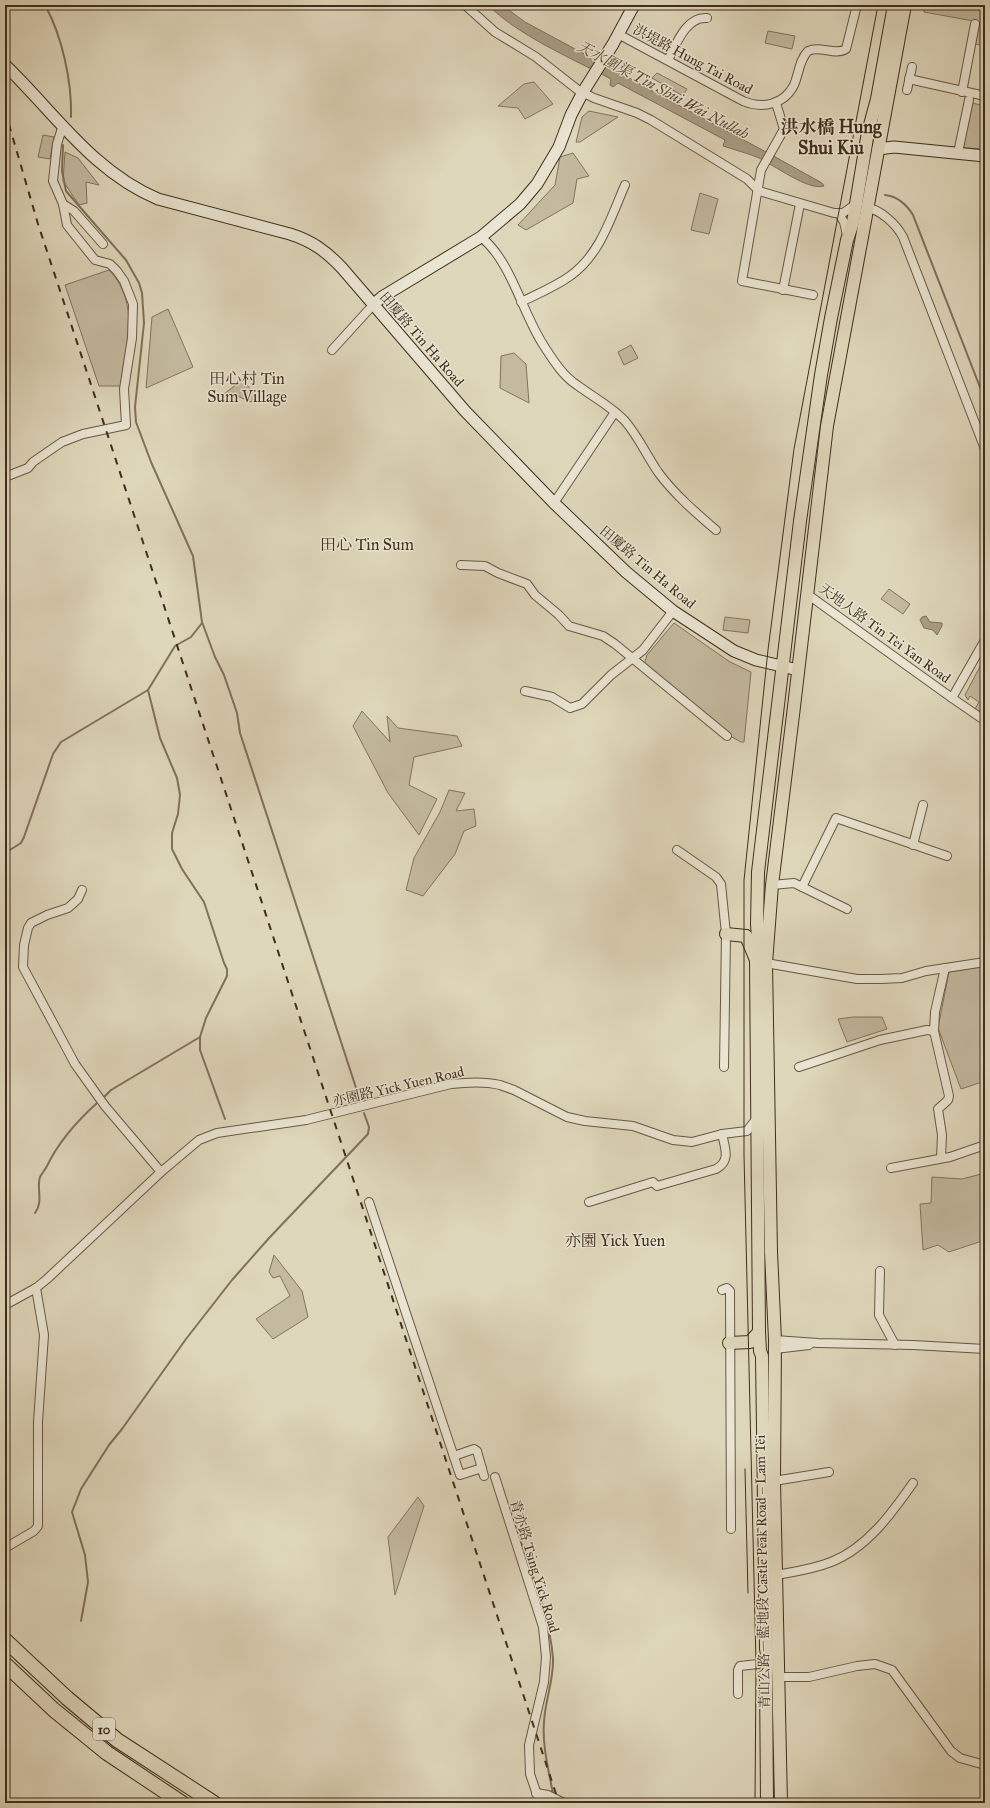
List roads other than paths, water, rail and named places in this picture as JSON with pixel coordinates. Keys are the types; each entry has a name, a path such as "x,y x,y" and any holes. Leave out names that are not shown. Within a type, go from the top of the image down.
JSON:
{"highway":[{"name":"10","path":"5,1640 67,1698 117,1740 214,1803"},
{"name":"10","path":"5,1664 54,1710 107,1753 182,1803"}],"main road":[{"path":"861,206 861,176 868,132 877,99 894,5"},
{"path":"758,1348 760,1332 755,955 758,939 758,872 812,436 831,318 847,240 861,206 878,149 905,5"},
{"path":"868,132 870,143 878,149"},
{"path":"861,176 872,153 878,149"},
{"name":"青山公路－藍地段 Castle Peak Road – Lam Tei","path":"767,1803 764,1664 771,1578 774,1482 775,1345 771,1252 766,963 772,884 827,426 861,206"},
{"path":"758,886 772,884"},
{"path":"746,936 757,924"},
{"path":"726,934 746,936"},
{"path":"746,936 755,955"},
{"path":"729,1343 758,1348 775,1345"},
{"name":"青山公路－藍地段 Castle Peak Road – Lam Tei","path":"758,1348 778,1677 781,1803"}],"street":[{"path":"465,5 495,32 536,57 583,92 651,120 746,179 759,190 800,204 839,214 861,206 875,210 888,219 903,237 985,449"},
{"path":"332,350 382,297 481,237 520,204 537,184 559,147 571,115 583,92 616,39 634,5"},
{"path":"811,295 742,281 759,190 761,170 777,142 784,126 776,102 789,92 794,85 802,60 808,51 817,49 840,52 846,49 857,5"},
{"path":"668,60 690,23 696,19 707,18"},
{"path":"962,92 975,24"},
{"name":"洪堤路 Hung Tai Road","path":"616,39 668,60 751,104 768,105 776,102"},
{"name":"田廈路 Tin Ha Road","path":"5,65 66,128 79,146 124,182 141,192 158,200 290,234 312,242 329,254 465,411 554,503 612,559 673,610 734,651 756,660 798,670"},
{"path":"907,90 912,67"},
{"path":"909,79 985,96"},
{"path":"959,148 969,100"},
{"path":"5,477 28,468 33,462 62,442 83,434 126,425 124,396 132,338 133,304 124,281 117,271 110,264 95,260 70,230 66,221 63,204 53,181 53,170 57,144 66,128"},
{"path":"878,149 894,147 985,156"},
{"path":"521,302 562,282 586,262 599,245 625,185"},
{"path":"63,204 74,211 103,244"},
{"path":"783,290 800,204"},
{"path":"839,214 844,222 847,240"},
{"path":"481,237 489,244 504,264 521,302 543,344 559,368 576,385 615,412 626,422 659,473 673,491 716,530"},
{"path":"554,503 615,412"},
{"path":"461,565 485,566 498,573 527,584 535,595 559,615 568,626 603,636 631,657 727,736"},
{"name":"天地人路 Tin Tei Yan Road","path":"807,594 952,698 985,640"},
{"path":"525,691 552,697 570,708 582,704 631,657 643,650 673,610"},
{"path":"952,698 981,718"},
{"path":"913,845 923,805"},
{"path":"802,887 836,818 947,856"},
{"path":"677,850 716,877 721,884 726,934 724,1068"},
{"path":"772,884 794,883 847,909"},
{"path":"82,890 78,899 68,908 47,915 31,924 28,928 24,945 23,967 75,1064 105,1106 161,1172"},
{"path":"766,963 813,972 865,979 902,978 945,968 965,967 985,962"},
{"path":"942,1158 942,1135 938,1109 948,1100 948,1087 934,1031 935,1012 945,968"},
{"path":"799,1067 880,1040 927,1030 934,1031"},
{"name":"亦園路 Yick Yuen Road","path":"5,1305 9,1305 36,1288 161,1172 199,1140 217,1133 306,1120 451,1084 467,1082 489,1082 500,1085 574,1119 633,1126 673,1140 692,1142 722,1134 747,1131"},
{"path":"757,1153 747,1131 758,1116"},
{"path":"589,1202 653,1182 657,1186 722,1166 727,1154 722,1134"},
{"path":"891,1168 950,1157 982,1146"},
{"path":"369,1202 460,1475 483,1472 477,1451 474,1450 454,1456"},
{"path":"880,1270 879,1315 895,1345"},
{"path":"5,1548 34,1531 38,1526 38,1422 44,1335 36,1288"},
{"path":"722,1290 727,1288 730,1291 729,1343 731,1529"},
{"path":"775,1345 818,1343 985,1349"},
{"path":"774,1482 829,1472"},
{"name":"青亦路 Tsing Yick Road","path":"495,1477 543,1627 546,1657 544,1682 529,1745 530,1774 540,1803"},
{"path":"771,1578 788,1575 830,1563 852,1551 865,1540 895,1509 913,1482"},
{"path":"738,1694 738,1670 740,1666 764,1664"},
{"path":"778,1677 810,1677 857,1666 875,1664 892,1670 951,1751 960,1758 985,1765"},
{"path":"536,1793 548,1795 563,1802"}],"waterway":[{"path":"45,5 51,17 65,59 70,89 71,117"},
{"path":"63,145 62,171 66,191 126,260 139,283 142,293 144,323 135,407 136,422 151,462 193,556 202,622 215,657 224,675 237,713 240,733 360,1100"},
{"path":"885,195 894,197 908,208 913,215 985,400"},
{"path":"5,853 21,843 53,754 61,742 148,690 175,646 191,637 202,623"},
{"path":"148,690 160,738 177,778 180,795 178,814 172,833 172,849 182,869 204,902 227,969 227,976 206,1018 200,1037 200,1050 225,1119"},
{"path":"103,1098 111,1090 200,1037"},
{"path":"35,1213 39,1204 40,1177 57,1148 69,1132 97,1103"},
{"path":"81,1621 88,1582 85,1555 72,1512 81,1489 109,1445 186,1339 232,1280 270,1237 368,1134 369,1127 364,1113"},
{"path":"513,1520 543,1606 551,1640 553,1666 545,1714 544,1740 553,1794"}],"tram line":[{"path":"755,1803 756,1664 744,1155 744,880 768,650 794,449 878,5"},
{"path":"745,1469 748,1593"}],"railway":[{"path":"5,111 38,224 559,1803"}],"district":[{"name":"洪水橋 Hung Shui Kiu","path":"831,137"},
{"name":"田心村 Tin Sum Village","path":"247,387"},
{"name":"田心 Tin Sum","path":"367,544"},
{"name":"亦園 Yick Yuen","path":"615,1240"}],"water label":[{"name":"天水圍渠 Tin Shui Wai Nullah","path":"663,90"}]}
